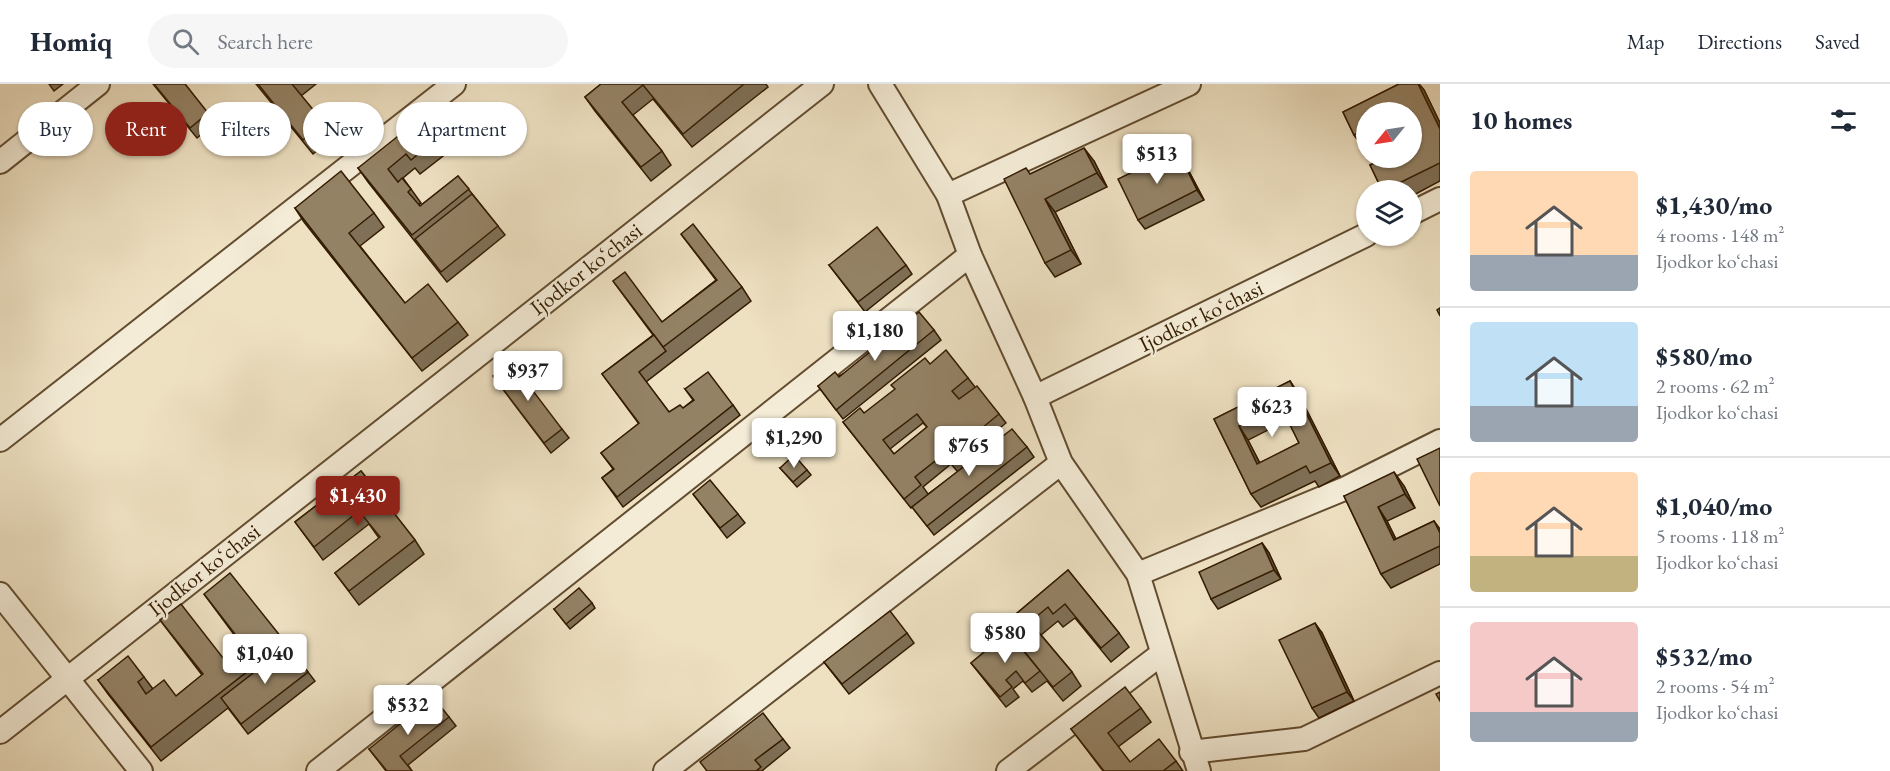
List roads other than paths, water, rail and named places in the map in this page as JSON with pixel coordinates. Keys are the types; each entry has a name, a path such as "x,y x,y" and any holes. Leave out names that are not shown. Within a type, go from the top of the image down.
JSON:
{"street":[{"path":"0,162 98,84"},
{"path":"0,440 454,84"},
{"name":"Ijodkor koʻchasi","path":"0,732 822,84"},
{"path":"880,84 948,195 970,255 1035,397 1062,463 1138,574 1160,655 1195,761 1304,739 1440,673"},
{"path":"948,195 1189,84"},
{"path":"1422,208 1440,199"},
{"name":"Ijodkor koʻchasi","path":"1035,397 1356,240"},
{"path":"318,771 970,255"},
{"path":"1138,574 1344,489 1440,441"},
{"path":"665,771 1062,463"},
{"path":"0,594 141,771"},
{"path":"1008,771 1160,655"}]}
